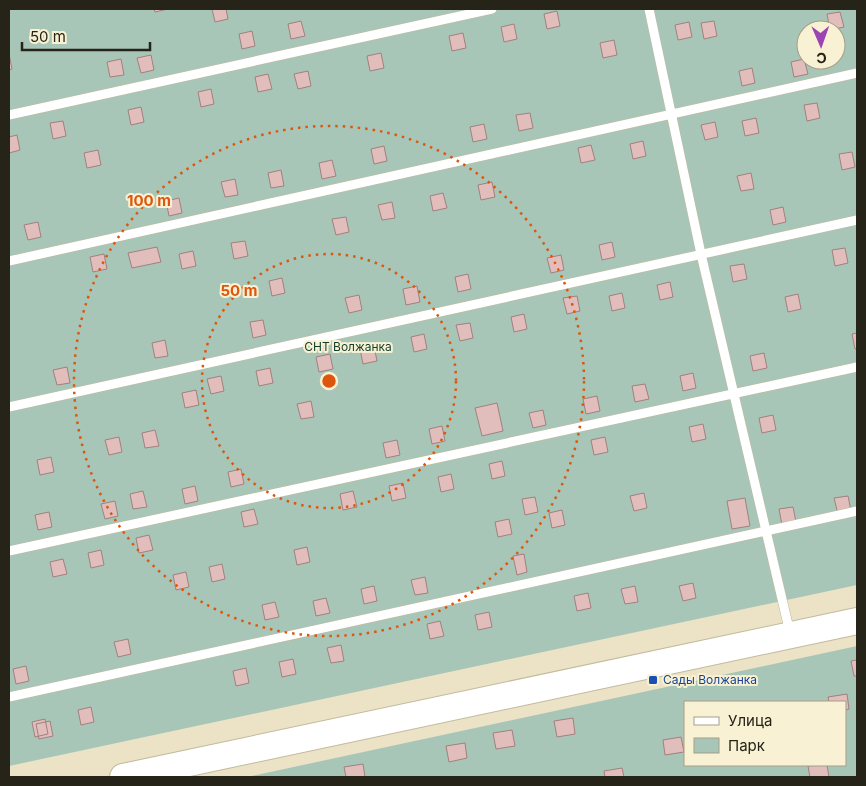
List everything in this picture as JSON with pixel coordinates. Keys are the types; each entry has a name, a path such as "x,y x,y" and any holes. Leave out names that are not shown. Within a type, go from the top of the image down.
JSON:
{"street":[{"path":"123,777 857,621"}],"lane":[{"path":"9,116 492,9"},
{"path":"649,9 702,254 791,636"},
{"path":"9,261 857,73"},
{"path":"9,407 857,220"},
{"path":"9,551 857,367"},
{"path":"9,698 857,511"}],"green space":[{"name":"СНТ Волжанка","path":"9,9 857,9 857,585 9,766"},
{"path":"857,646 857,777 247,777"}],"building":[{"path":"154,9 168,9 155,12"},
{"path":"212,9 226,9 228,19 215,22"},
{"path":"557,11 560,26 547,29 544,14"},
{"path":"840,12 842,20 828,20 827,14"},
{"path":"301,21 305,36 291,39 288,24"},
{"path":"714,21 717,36 704,39 701,23"},
{"path":"689,22 692,37 678,40 675,25"},
{"path":"514,24 517,39 504,42 501,27"},
{"path":"252,31 255,46 242,49 239,34"},
{"path":"463,33 466,48 452,51 449,36"},
{"path":"614,40 617,55 603,58 600,43"},
{"path":"381,53 384,68 370,71 367,56"},
{"path":"9,54 12,69 9,70"},
{"path":"151,55 154,70 141,73 137,58"},
{"path":"121,59 124,75 110,77 107,62"},
{"path":"796,61 796,70 807,70 808,74 794,77 791,62"},
{"path":"752,68 755,83 742,86 739,71"},
{"path":"308,71 311,86 298,89 294,74"},
{"path":"268,74 272,89 258,92 255,77"},
{"path":"211,89 214,104 201,107 198,92"},
{"path":"817,103 820,118 807,121 804,105"},
{"path":"141,107 144,122 131,125 128,110"},
{"path":"530,113 533,128 519,131 516,115"},
{"path":"756,118 759,133 745,136 742,121"},
{"path":"63,121 66,136 53,139 50,123"},
{"path":"715,122 718,137 705,140 701,125"},
{"path":"484,124 487,139 473,142 470,127"},
{"path":"17,135 20,150 9,153 9,137"},
{"path":"643,141 646,156 633,159 630,144"},
{"path":"591,145 595,160 581,163 578,148"},
{"path":"384,146 387,161 374,164 371,149"},
{"path":"98,150 101,165 87,168 84,153"},
{"path":"852,152 855,167 842,170 839,154"},
{"path":"332,160 336,176 322,179 319,163"},
{"path":"281,170 284,186 271,188 268,173"},
{"path":"751,173 754,189 741,191 737,176"},
{"path":"235,179 238,195 225,197 221,182"},
{"path":"492,182 495,197 481,200 478,185"},
{"path":"443,193 447,208 433,211 430,196"},
{"path":"179,198 182,213 169,216 166,201"},
{"path":"392,202 395,218 382,220 378,205"},
{"path":"783,207 786,222 773,225 770,210"},
{"path":"346,217 349,232 336,235 332,219"},
{"path":"38,222 41,237 28,240 24,225"},
{"path":"245,241 248,256 234,259 231,243"},
{"path":"612,242 615,257 602,260 599,245"},
{"path":"157,247 161,262 132,268 128,253"},
{"path":"845,248 848,263 835,266 832,250"},
{"path":"193,251 196,266 182,269 179,254"},
{"path":"104,254 107,269 93,272 90,257"},
{"path":"561,255 564,270 551,273 547,258"},
{"path":"744,264 747,279 733,282 730,266"},
{"path":"468,274 471,289 458,292 455,277"},
{"path":"282,278 285,293 272,296 269,281"},
{"path":"670,282 673,297 660,300 657,285"},
{"path":"417,286 420,302 406,305 403,289"},
{"path":"622,293 625,308 612,311 609,296"},
{"path":"798,294 801,309 788,312 785,297"},
{"path":"359,295 362,310 349,313 345,298"},
{"path":"577,296 580,311 567,314 563,298"},
{"path":"524,314 527,329 514,332 511,317"},
{"path":"263,320 266,335 253,338 250,322"},
{"path":"470,323 473,338 460,341 456,325"},
{"path":"857,333 857,349 855,349 852,334"},
{"path":"424,334 427,349 414,352 411,337"},
{"path":"165,340 168,356 155,358 152,343"},
{"path":"374,346 377,361 363,364 360,349"},
{"path":"764,353 767,368 753,371 750,356"},
{"path":"330,354 333,369 319,372 316,357"},
{"path":"67,367 70,383 57,385 53,370"},
{"path":"270,368 273,383 259,386 256,371"},
{"path":"693,373 696,388 683,391 680,376"},
{"path":"221,376 224,391 211,394 207,379"},
{"path":"645,384 649,399 635,402 632,386"},
{"path":"196,390 199,405 185,408 182,393"},
{"path":"597,396 600,411 586,414 583,399"},
{"path":"311,401 314,417 301,419 297,404"},
{"path":"497,403 503,431 482,436 475,408"},
{"path":"543,410 546,425 533,428 529,413"},
{"path":"773,415 776,430 762,433 759,418"},
{"path":"703,424 706,439 692,442 689,427"},
{"path":"442,426 445,441 432,444 429,429"},
{"path":"155,430 159,446 145,448 142,433"},
{"path":"119,437 122,452 109,455 105,440"},
{"path":"605,437 608,452 594,455 591,440"},
{"path":"397,440 400,455 386,458 383,443"},
{"path":"51,457 54,472 40,475 37,460"},
{"path":"502,461 505,476 492,479 489,464"},
{"path":"241,469 244,484 231,487 228,472"},
{"path":"451,474 454,489 441,492 438,477"},
{"path":"403,483 406,498 392,501 389,486"},
{"path":"195,486 198,501 185,504 182,489"},
{"path":"143,491 147,507 133,509 130,494"},
{"path":"353,491 357,507 343,510 340,494"},
{"path":"644,493 647,508 634,511 630,496"},
{"path":"848,496 851,511 838,514 834,498"},
{"path":"535,497 538,512 525,515 522,499"},
{"path":"745,498 750,526 732,529 727,501"},
{"path":"115,501 118,516 105,519 101,504"},
{"path":"793,507 796,522 782,525 779,509"},
{"path":"254,509 258,524 244,527 241,512"},
{"path":"562,510 565,525 552,528 549,513"},
{"path":"49,512 52,527 38,530 35,515"},
{"path":"509,519 512,534 498,537 495,522"},
{"path":"149,535 153,550 139,553 136,538"},
{"path":"307,547 310,562 297,565 294,550"},
{"path":"101,550 104,565 91,568 88,553"},
{"path":"524,554 527,572 517,575 513,556"},
{"path":"63,559 67,574 53,577 50,562"},
{"path":"222,564 225,579 212,582 209,567"},
{"path":"186,572 189,587 176,590 173,575"},
{"path":"425,577 428,593 415,595 411,580"},
{"path":"693,583 696,598 683,601 679,586"},
{"path":"374,586 377,601 364,604 361,589"},
{"path":"635,586 638,602 625,604 621,589"},
{"path":"588,593 591,608 577,611 574,596"},
{"path":"326,598 330,613 316,616 313,601"},
{"path":"275,602 279,617 265,620 262,605"},
{"path":"489,612 492,627 478,630 475,615"},
{"path":"440,621 444,636 430,639 427,624"},
{"path":"128,639 131,654 118,657 114,642"},
{"path":"341,645 344,661 331,663 327,648"},
{"path":"293,659 296,674 282,677 279,662"},
{"path":"857,660 857,676 854,676 851,661"},
{"path":"26,666 29,681 16,684 13,669"},
{"path":"246,668 249,683 236,686 233,671"},
{"path":"847,694 849,709 846,710 846,701 829,701 828,697"},
{"path":"91,707 94,722 81,725 78,710"},
{"path":"573,718 575,734 557,737 554,721"},
{"path":"45,719 48,734 35,737 32,722"},
{"path":"50,721 53,736 39,739 36,724"},
{"path":"512,730 515,746 496,749 493,733"},
{"path":"681,737 684,752 665,755 663,740"},
{"path":"465,743 467,758 449,762 446,746"},
{"path":"363,764 365,777 346,777 344,767"},
{"path":"808,766 827,766 829,777 810,777"},
{"path":"622,768 624,777 605,777 604,771"}],"place":[{"name":"Сады Волжанка","path":"653,680"}]}
